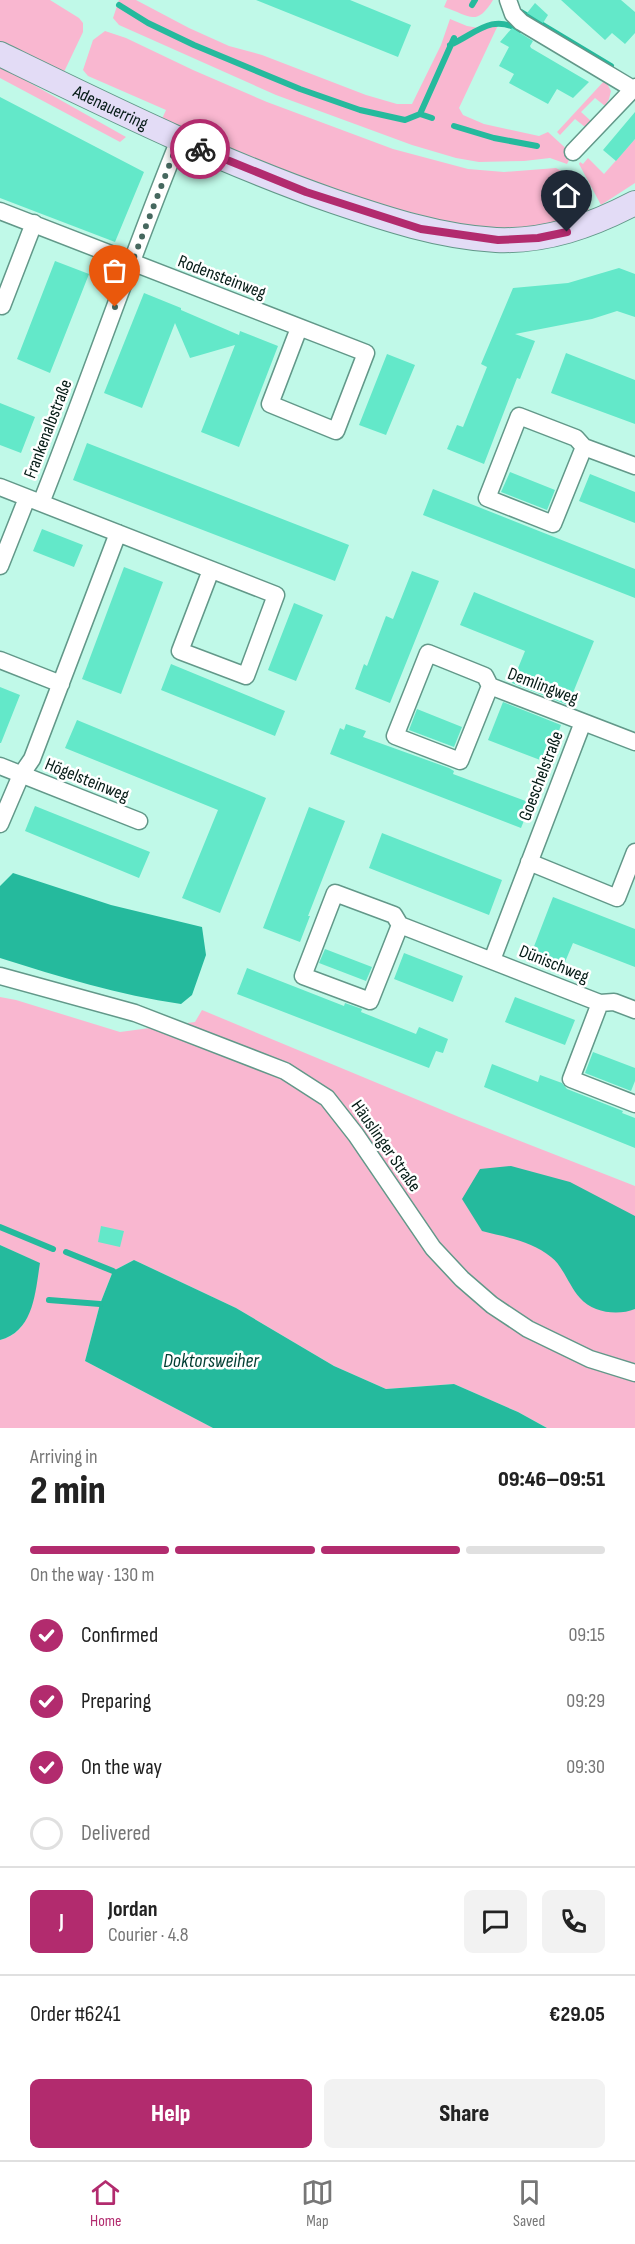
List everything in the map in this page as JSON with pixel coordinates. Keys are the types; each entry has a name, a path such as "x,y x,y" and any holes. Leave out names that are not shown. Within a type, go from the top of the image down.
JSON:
{"main road":[{"name":"Adenauerring","path":"0,54 179,140 255,172 366,213 421,229 498,240 538,238 567,232 603,220 635,203"}],"street":[{"path":"508,0 513,14 521,22 634,88 573,152"},
{"name":"Frankenalbstraße","path":"0,566 74,419 131,262 179,140"},
{"name":"Rodensteinweg","path":"0,211 366,353 336,431 270,404 299,328"},
{"path":"0,305 2,306 34,223"},
{"path":"584,447 554,524 487,498 519,416 576,438 584,447 635,466"},
{"path":"0,487 34,500"},
{"name":"Frankenalbstraße","path":"34,500 276,595 246,676 180,651 212,570"},
{"path":"0,824 21,775 32,759 118,533"},
{"name":"Demlingweg","path":"490,686 460,761 395,736 428,653 485,676 490,686 583,722"},
{"path":"0,660 61,684"},
{"name":"Goeschelstraße","path":"493,961 583,722 635,742"},
{"name":"Högelsteinweg","path":"0,766 138,821"},
{"path":"529,862 617,898 635,852"},
{"name":"Dünischweg","path":"400,925 370,1001 303,976 335,893 394,915 400,925 600,1003 615,1002 635,1010"},
{"name":"Häuslinger Straße","path":"0,976 135,1013 285,1071 327,1098 356,1135 433,1248 462,1279 492,1305 528,1329 590,1359 635,1373"},
{"name":"Dünischweg","path":"600,1003 571,1079 635,1104"}],"shaded area":[{"path":"0,0 50,0 79,18 83,23 83,32 63,74 0,43"},
{"path":"119,0 136,0 229,46 262,55 366,95 397,104 412,104 441,45 450,19 467,26 485,29 499,23 459,108 463,115 484,124 539,136 548,132 572,154 567,164 550,158 479,162 412,145 276,95 119,25 113,18"},
{"path":"447,0 493,0 482,14 472,17 444,7"},
{"path":"105,31 126,38 267,102 393,149 468,169 504,172 556,168 572,177 589,210 533,227 474,228 415,216 308,180 161,121 166,110 88,76 83,70 93,40"},
{"path":"0,67 126,137 120,142 0,78"},
{"path":"605,80 611,91 605,106 595,98 581,112 591,121 585,127 575,119 560,135 557,132"},
{"path":"635,139 635,183 601,205 580,162 583,164 588,158 604,174"},
{"path":"0,997 120,1032 195,1022 202,1010 459,1117 635,1186 635,1428 547,1428 518,1412 454,1384 386,1389 334,1366 236,1308 134,1260 113,1271 100,1304 85,1361 213,1428 0,1428 0,1340 11,1336 26,1320 34,1298 39,1263 0,1245"}],"water":[{"path":"13,873 111,905 202,927 206,955 192,995 181,1004 135,996 0,958 0,886"},
{"path":"511,1166 570,1182 635,1216 635,1309 614,1313 592,1307 580,1298 559,1266 544,1252 518,1240 482,1231 462,1199 480,1169"},
{"path":"0,1245 40,1263 34,1298 26,1320 11,1335 0,1340"},
{"name":"Doktorsweiher","path":"134,1260 236,1308 334,1366 386,1389 454,1384 518,1412 547,1428 213,1428 85,1361 100,1304 113,1271"}],"building":[{"path":"256,0 350,0 411,25 398,57"},
{"path":"561,0 621,0 635,12 635,33 625,44 612,33 605,40"},
{"path":"535,3 548,15 543,23 527,13"},
{"path":"512,28 533,41 531,48 589,82 573,98 557,89 548,104 509,83 514,74 499,66 509,47 500,42"},
{"path":"0,97 144,172 115,242 0,198"},
{"path":"635,112 635,139 616,161 603,150"},
{"path":"55,261 89,274 50,373 17,359"},
{"path":"619,268 635,274 635,317 617,311 592,319 515,334 535,341 520,379 517,378 484,464 447,449 457,425 463,427 487,367 481,364 513,288 568,283"},
{"path":"144,293 239,335 240,331 278,346 239,447 201,432 235,345 190,358 175,323 142,408 104,393"},
{"path":"566,353 635,380 635,424 551,393"},
{"path":"387,354 415,365 386,435 359,425"},
{"path":"0,403 35,417 21,453 0,445"},
{"path":"87,443 349,545 335,581 73,480"},
{"path":"510,472 555,490 547,510 501,492"},
{"path":"590,474 635,492 635,523 579,501"},
{"path":"433,489 635,569 635,598 423,515"},
{"path":"42,529 83,545 74,567 33,551"},
{"path":"124,567 163,582 121,694 82,679"},
{"path":"412,571 439,581 390,703 355,689 364,664 367,666 386,616 393,619"},
{"path":"474,592 594,641 568,705 512,683 525,651 460,625"},
{"path":"294,603 323,615 296,681 268,670"},
{"path":"171,664 285,711 275,736 161,690"},
{"path":"0,687 20,695 1,743 0,743"},
{"path":"503,702 561,725 548,763 488,740"},
{"path":"417,709 462,727 454,747 409,730"},
{"path":"77,720 266,798 220,913 182,898 218,810 65,748"},
{"path":"346,724 366,731 363,737 449,768 454,771 453,774 531,803 521,828 330,754 340,728 344,730"},
{"path":"35,806 150,852 139,878 25,831"},
{"path":"309,807 345,821 300,942 263,928"},
{"path":"382,833 502,880 489,915 369,868"},
{"path":"553,897 635,929 635,967 573,943 560,974 528,962"},
{"path":"325,949 372,967 366,981 319,963"},
{"path":"404,953 463,976 453,1002 394,979"},
{"path":"247,968 344,1006 345,1003 362,1009 361,1012 416,1034 419,1027 448,1039 443,1053 436,1051 429,1068 237,994"},
{"path":"515,997 575,1020 565,1045 505,1022"},
{"path":"593,1052 635,1068 635,1081 631,1091 585,1073"},
{"path":"492,1064 538,1082 540,1075 562,1083 567,1089 635,1118 635,1148 484,1087"},
{"path":"101,1226 124,1231 120,1247 98,1242"}],"waterway":[{"path":"472,5 475,0"},
{"path":"119,5 148,23 194,45 300,89 360,110 405,120 420,114 454,38"},
{"path":"521,12 611,66"},
{"path":"450,45 492,24 509,25 519,30"},
{"path":"420,114 432,118"},
{"path":"454,126 494,138 537,146"},
{"path":"0,1227 53,1249"},
{"path":"66,1252 113,1271"},
{"path":"49,1300 100,1304"}],"way so far":[{"path":"115,307 179,140 200,149"}],"route":[{"path":"200,149 306,192 421,229 498,240 538,238 567,232"}]}
